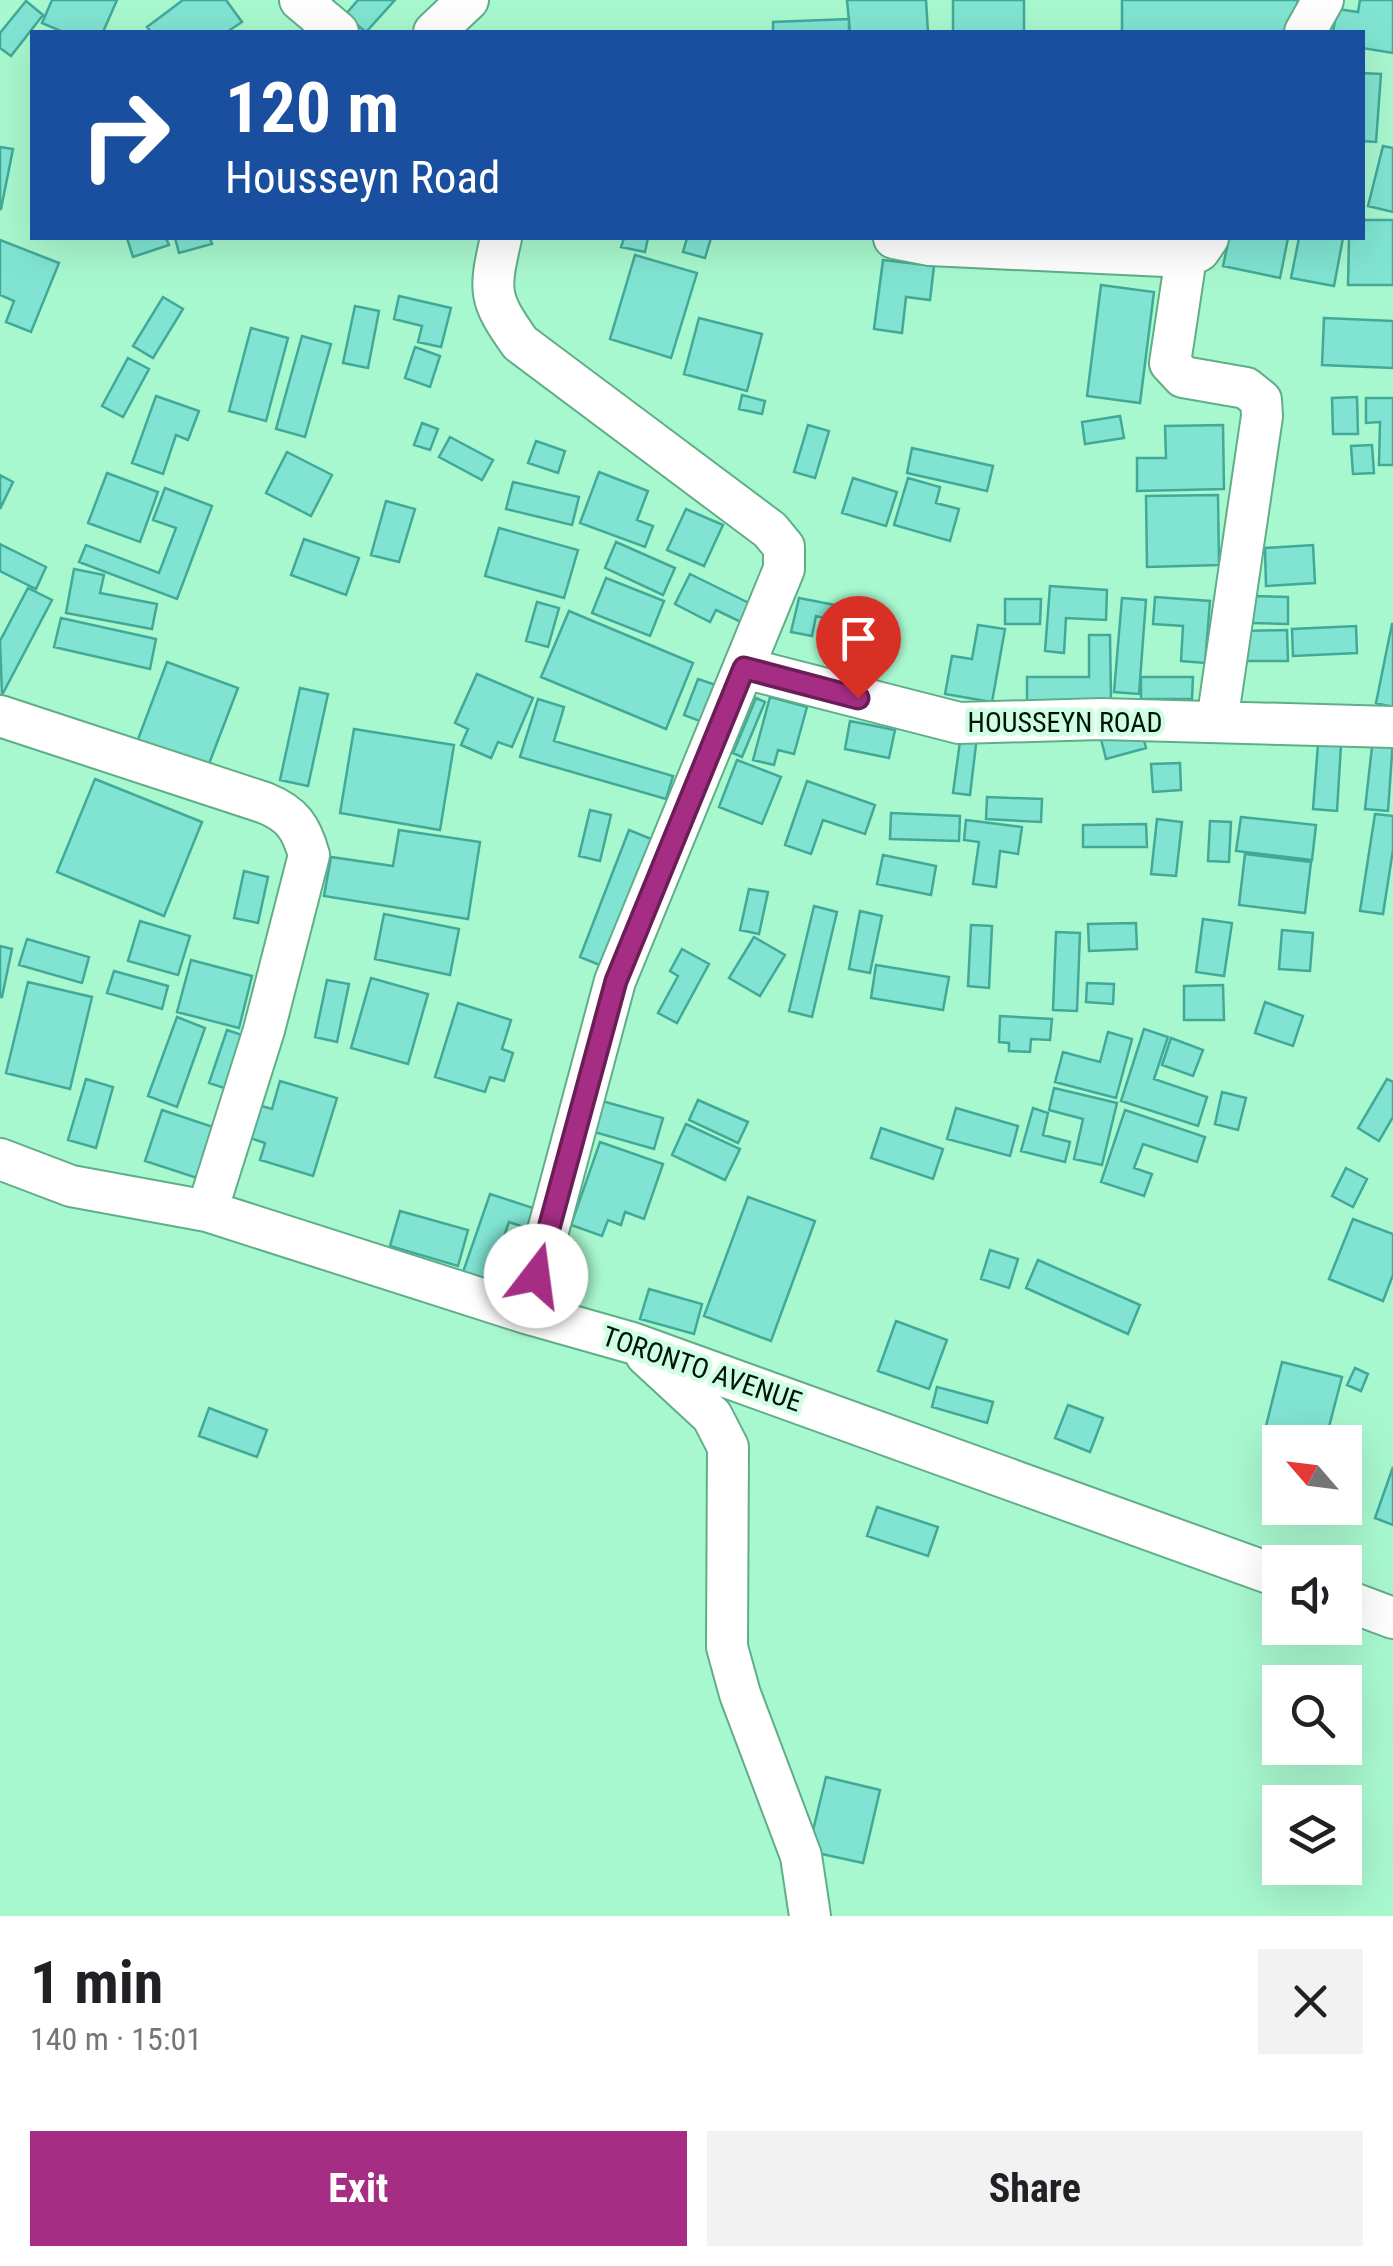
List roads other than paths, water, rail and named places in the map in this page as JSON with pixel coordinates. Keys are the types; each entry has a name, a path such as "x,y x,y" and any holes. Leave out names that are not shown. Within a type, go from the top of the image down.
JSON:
{"street":[{"path":"300,0 336,30"},
{"path":"436,30 468,0"},
{"path":"1305,30 1322,0"},
{"path":"500,240 490,284 498,312 520,343 770,530 784,547 784,569 616,981 526,1313"},
{"path":"903,240 930,246 1197,247 1170,363 1182,377 1246,388 1261,400 1262,416 1217,722"},
{"name":"HOUSSEYN ROAD","path":"744,668 959,723 1102,719 1393,727"},
{"path":"0,716 265,803 287,812 302,831 309,855 264,1030 207,1211"},
{"name":"TORONTO AVENUE","path":"0,1159 72,1186 207,1211 526,1313 632,1342 1262,1570"},
{"path":"632,1342 712,1416 728,1447 727,1647 740,1694 800,1856 810,1916"},
{"path":"1362,1606 1393,1618"}]}
